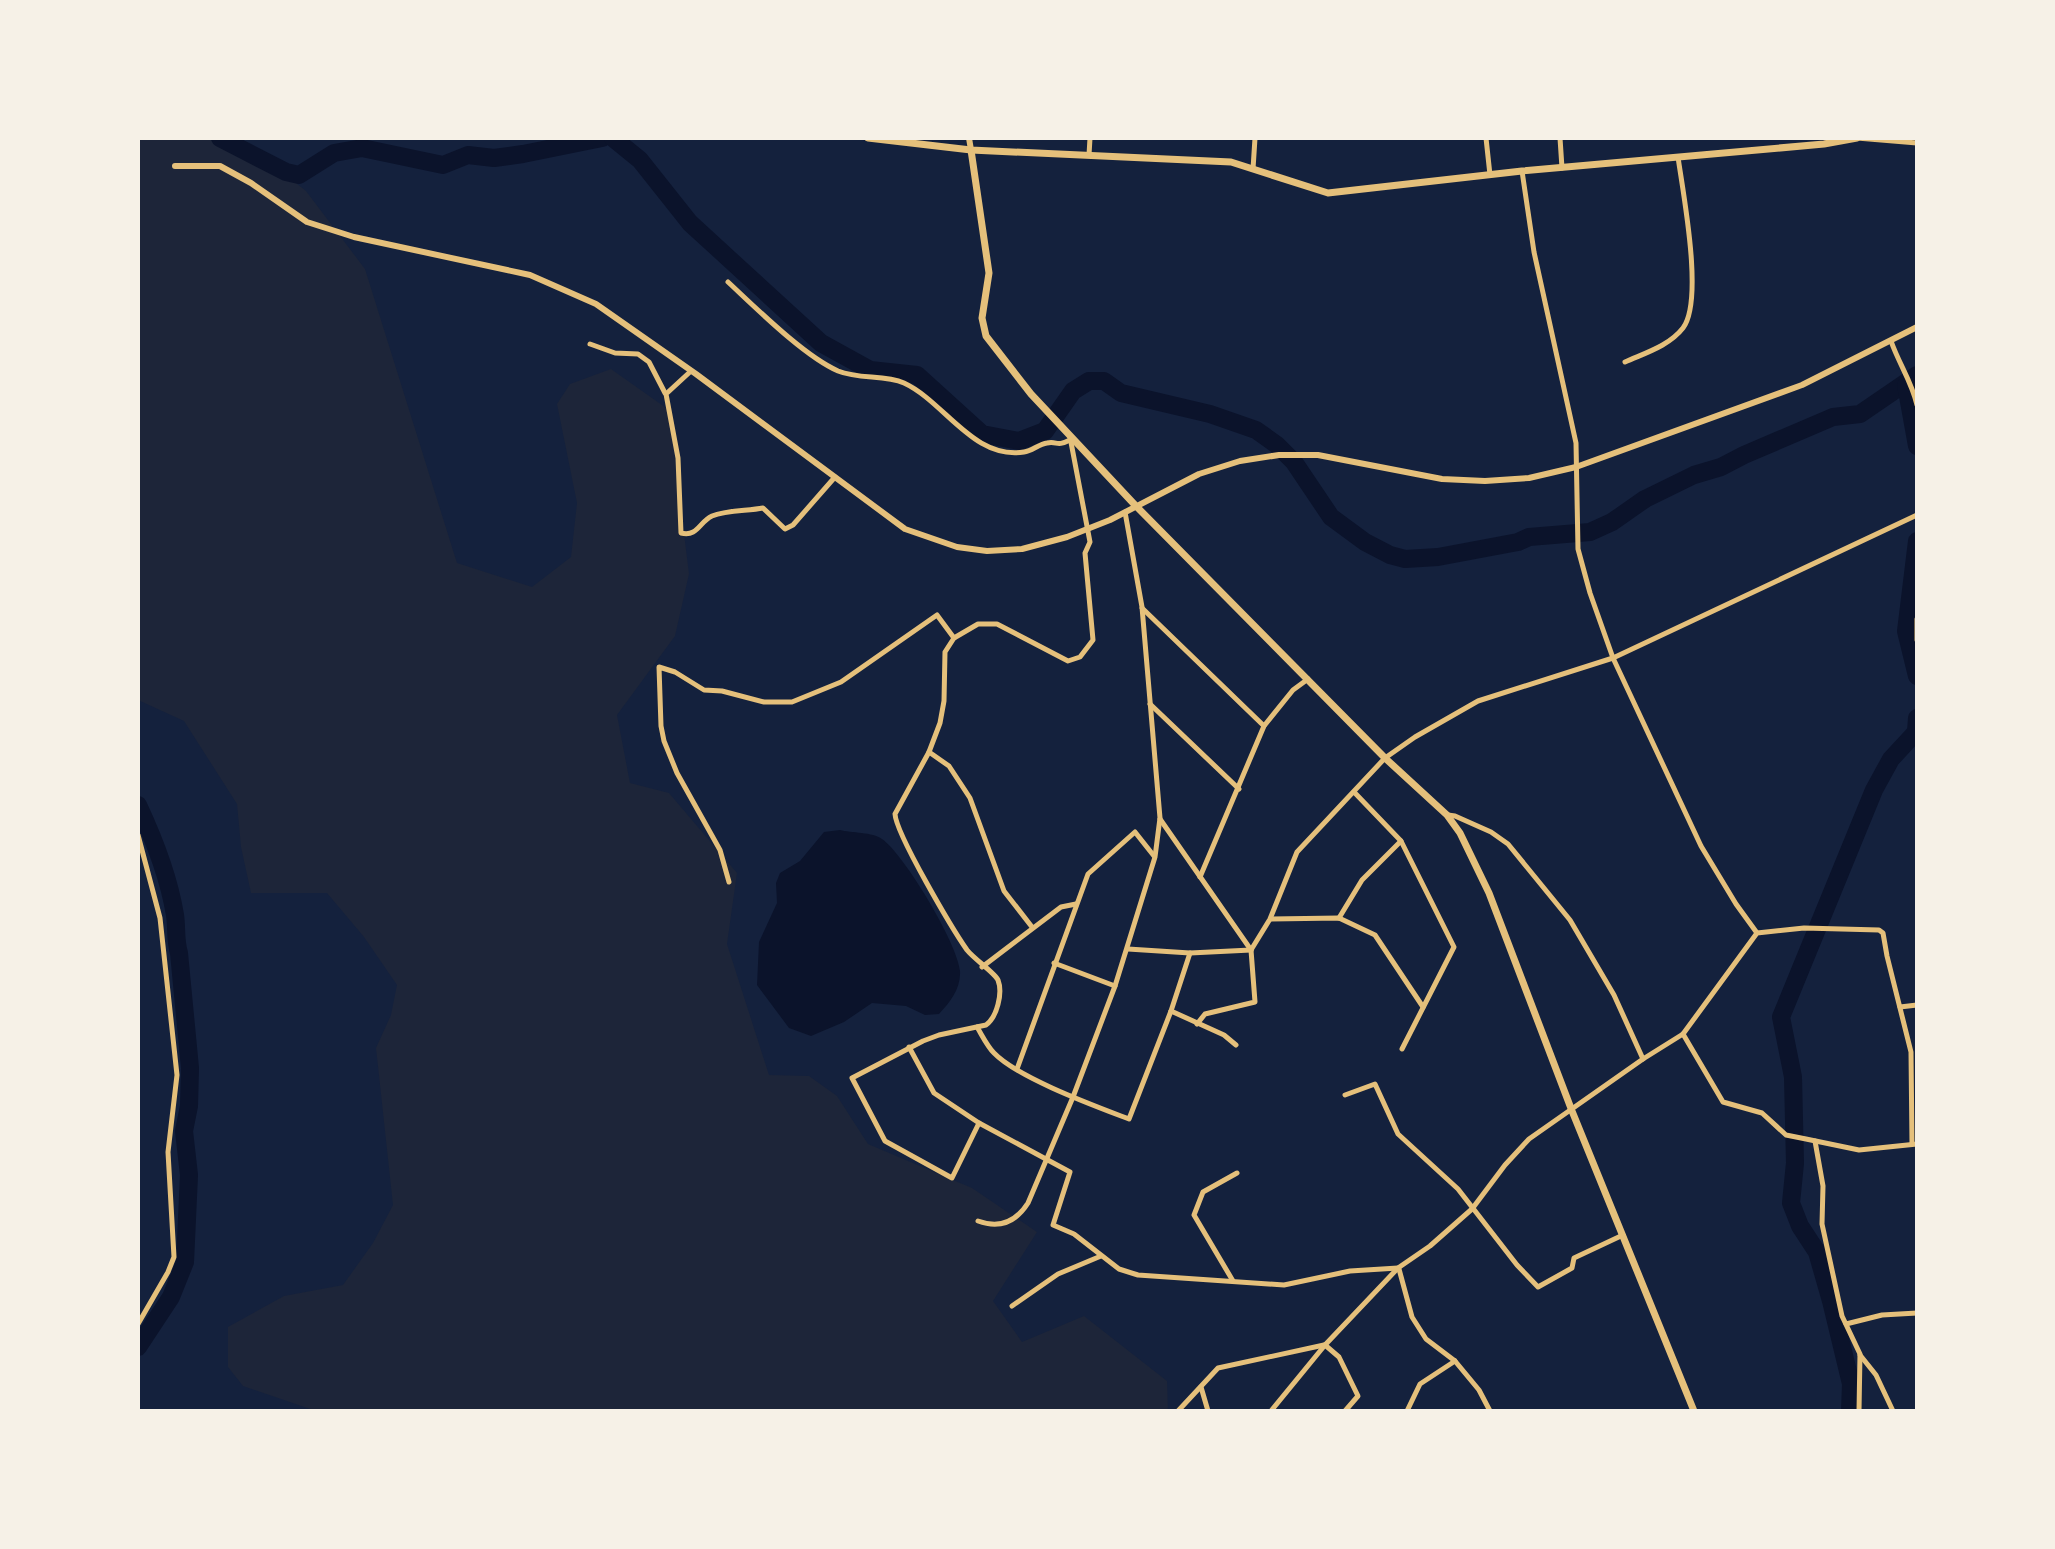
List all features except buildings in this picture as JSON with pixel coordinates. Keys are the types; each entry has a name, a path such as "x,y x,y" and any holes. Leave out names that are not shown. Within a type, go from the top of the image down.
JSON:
{"main road":[{"path":"868,138 971,150 1231,162 1328,193 1857,138"},
{"path":"971,150 989,273 982,318 986,336 1031,394 1070,437 1385,758 1447,815 1460,833 1489,893 1572,1111 1694,1411"}],"street":[{"path":"969,138 971,150"},
{"path":"1089,155 1090,138"},
{"path":"1253,169 1255,138"},
{"path":"1486,138 1490,175"},
{"path":"1560,138 1562,168"},
{"path":"1857,138 1917,143"},
{"path":"1625,362 1663,346 1684,327 1688,318 1692,272 1678,157"},
{"path":"175,166 220,166 251,183 307,222 354,237 530,275 596,304 905,529 957,547 987,551 1044,544 1098,525 1199,474 1240,461 1279,455 1318,455 1442,479 1470,481 1529,478 1576,467 1802,385 1917,327"},
{"path":"1522,171 1534,252 1576,443 1578,549 1590,593 1613,658 1701,846 1757,933"},
{"path":"728,282 772,323 822,361 861,377 888,378 905,384 942,409 980,444 1024,452 1048,443 1058,445 1070,437 1090,542 1085,553 1093,640 1080,657 1068,661 997,624 978,624 954,638 945,652 944,707 929,752 896,811 896,821 952,927 982,967 992,972 998,980 998,999 991,1022 939,1035 909,1047 852,1078 885,1141 952,1178 979,1123"},
{"path":"1891,341 1899,364 1912,382 1917,405"},
{"path":"590,344 615,353 638,354 649,362 666,394 678,458 681,533 686,535 697,531 711,516 763,508 785,529 793,525 835,477"},
{"path":"666,394 691,371"},
{"path":"978,1221 1000,1225 1016,1218 1028,1203 1115,986 1155,857 1160,818 1142,607 1125,511"},
{"path":"1251,950 1270,919 1297,852 1385,758 1450,715 1478,701 1613,658 1917,515"},
{"path":"1142,607 1264,726"},
{"path":"729,882 720,850 677,773 664,741 659,667 675,672 704,690 722,691 764,702 792,702 841,682 937,615 954,638"},
{"path":"1917,619 1917,640"},
{"path":"1200,878 1264,726 1293,690 1308,679"},
{"path":"1149,703 1239,789"},
{"path":"929,752 949,766 970,798 1004,891 1032,927"},
{"path":"1354,792 1401,841 1454,947 1402,1049"},
{"path":"1447,815 1491,832 1508,844 1570,920 1614,995 1643,1059"},
{"path":"1160,818 1251,950 1255,1002 1205,1014 1197,1024"},
{"path":"1017,1069 1088,874 1135,832 1155,857"},
{"path":"138,835 160,918 177,1075 168,1152 174,1257 138,1324"},
{"path":"1339,918 1362,880 1401,841"},
{"path":"982,967 1061,907 1077,904"},
{"path":"1270,919 1339,918 1375,935 1423,1007"},
{"path":"1271,1411 1325,1345 1398,1268 1430,1246 1472,1209 1529,1139 1683,1034 1757,933 1825,927 1879,930 1883,933 1911,1052 1914,1144 1859,1150 1786,1135 1762,1113 1723,1102 1683,1034"},
{"path":"1128,949 1190,953 1251,950"},
{"path":"977,1027 994,1054 1017,1069 1073,1097 1129,1119 1190,953"},
{"path":"1054,963 1115,986"},
{"path":"1900,1007 1917,1005"},
{"path":"1171,1011 1224,1035 1236,1045"},
{"path":"909,1047 934,1093 979,1123 1070,1172 1053,1225 1074,1234 1129,1273 1284,1285 1350,1271 1398,1268"},
{"path":"1345,1095 1375,1084 1398,1134 1458,1189 1538,1287 1572,1268 1574,1258 1623,1235"},
{"path":"1815,1141 1823,1186 1822,1224 1842,1316 1893,1411"},
{"path":"1233,1282 1194,1215 1203,1192 1237,1173"},
{"path":"1012,1306 1058,1274 1102,1256"},
{"path":"1398,1268 1412,1317 1426,1339 1455,1361 1479,1390 1490,1411"},
{"path":"1846,1324 1882,1315 1917,1313"},
{"path":"1178,1411 1218,1368 1325,1345"},
{"path":"1325,1345 1339,1357 1358,1396 1345,1411"},
{"path":"1859,1411 1860,1354"},
{"path":"1407,1411 1420,1384 1455,1361"},
{"path":"1201,1386 1208,1411"}],"shaded area":[{"path":"138,138 239,138 306,191 365,269 457,563 532,587 571,557 577,503 557,404 570,384 611,369 669,410 689,574 675,636 617,715 630,783 669,793 737,873 727,944 769,1075 809,1076 837,1096 868,1144 972,1188 1037,1232 993,1301 1022,1342 1084,1316 1167,1381 1168,1411 316,1411 243,1386 228,1367 228,1327 284,1296 343,1285 373,1243 393,1205 376,1048 391,1015 397,985 364,937 327,893 251,893 241,847 237,804 184,721 138,700"},
{"path":"840,830 878,837 892,848 916,880 940,921 957,958 960,978 951,1000 939,1014 925,1015 906,1006 872,1003 844,1022 811,1036 789,1028 757,985 759,942 777,903 776,883 780,873 800,861 824,832"}],"waterway":[{"path":"220,138 286,172 299,175 334,153 362,148 443,165 468,155 494,158 602,138"},
{"path":"613,138 640,160 690,223 821,343 870,370 917,375 982,434 1019,441 1045,431 1073,391 1089,381 1104,381 1121,393 1210,414 1256,430 1294,462 1331,517 1365,542 1405,559 1438,557 1518,542 1529,537 1590,532 1612,522 1645,499 1694,475 1721,467 1833,417 1860,414 1917,375"},
{"path":"1906,385 1917,446"},
{"path":"1917,541 1906,631 1917,676"},
{"path":"1850,1411 1851,1384 1831,1301 1817,1252 1800,1226 1791,1203 1795,1163 1793,1077 1781,1017 1874,790 1891,759 1916,732 1917,718"},
{"path":"138,805 160,859 176,920 190,1068 189,1106 184,1131 189,1175 185,1262 171,1297 138,1347"}]}
